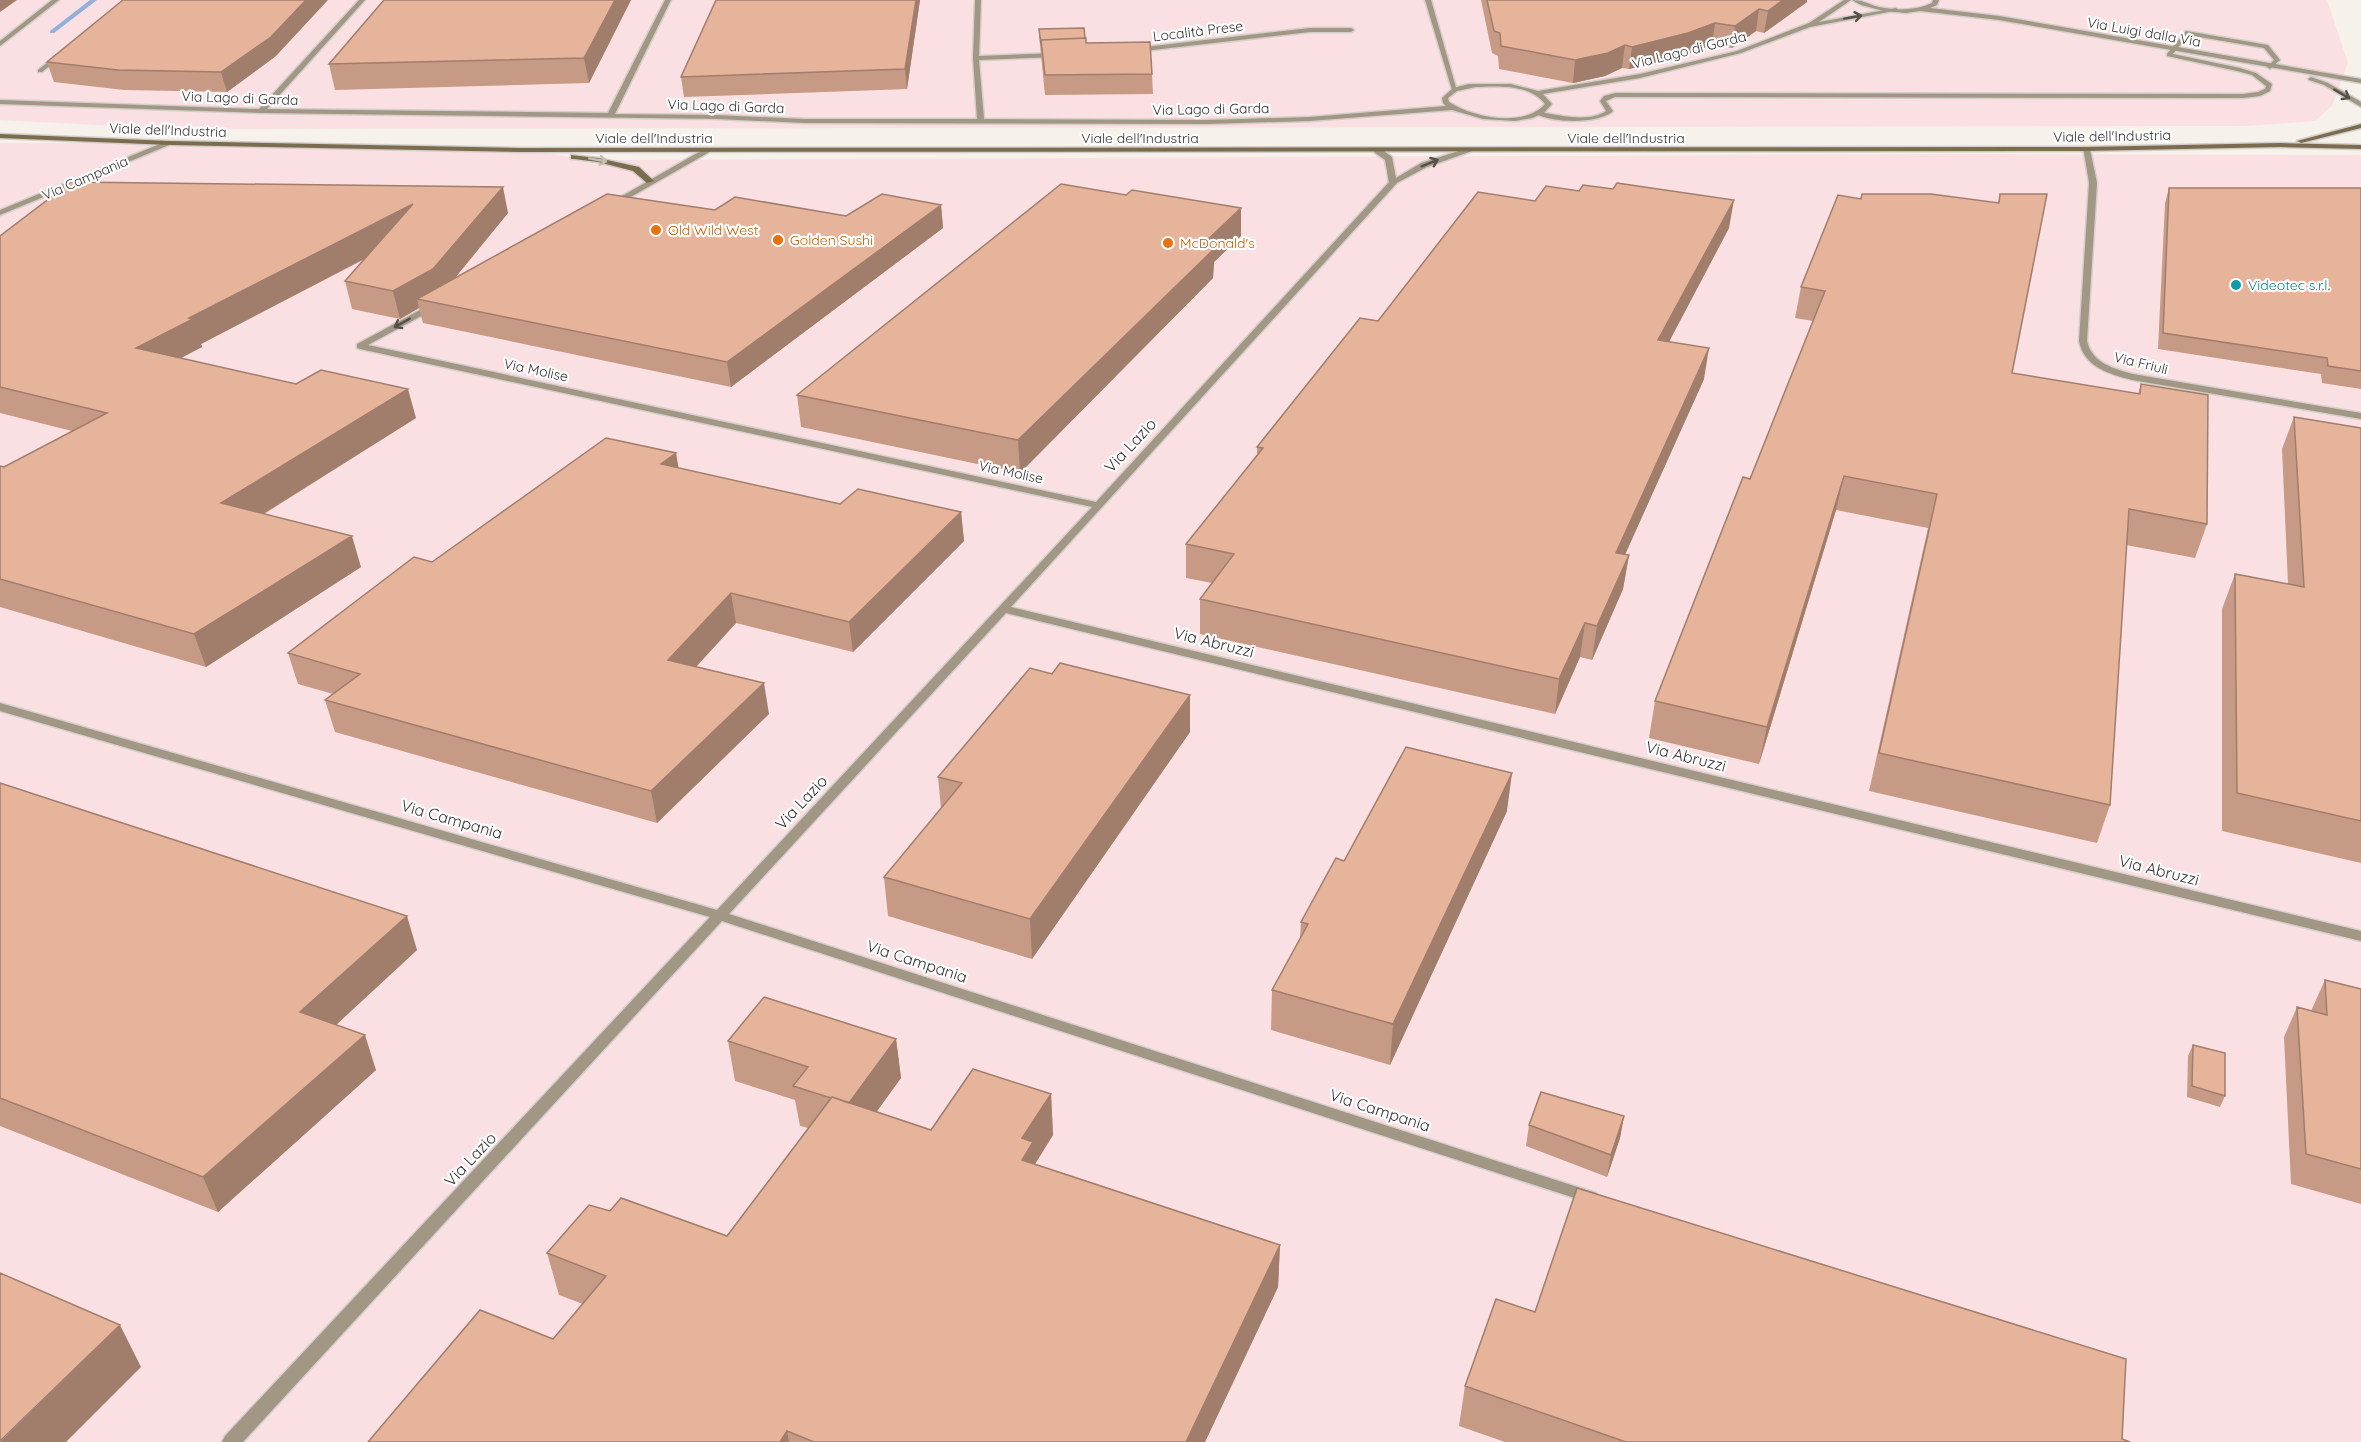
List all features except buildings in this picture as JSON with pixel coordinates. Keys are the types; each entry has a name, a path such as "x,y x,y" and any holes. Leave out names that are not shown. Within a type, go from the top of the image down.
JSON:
{"main road":[{"name":"Viale dell'Industria","path":"2280,145 2361,126"},
{"name":"Viale dell'Industria","path":"0,136 170,143 519,150 2086,149 2280,145 2361,147"},
{"path":"519,150 598,160 636,169 650,181"}],"street":[{"path":"0,44 56,0"},
{"path":"261,111 362,0"},
{"path":"611,116 668,0"},
{"path":"978,0 976,58 981,122"},
{"path":"1428,0 1455,90"},
{"name":"Via Lago di Garda","path":"1809,26 1848,0"},
{"path":"1855,0 1874,7 1896,10"},
{"path":"1920,9 1929,7 1936,0"},
{"name":"Via Luigi dalla Via","path":"1936,0 1999,18"},
{"name":"Via Luigi dalla Via","path":"1896,10 1920,9 1999,18 2270,67 2361,81"},
{"name":"Via Lago di Garda","path":"1537,93 1640,76 1739,52 1809,26 1896,10"},
{"name":"Località Prese","path":"1123,51 1310,30 1351,30"},
{"path":"1539,114 1549,104 1545,98 1537,93 1498,85 1467,87 1455,90 1445,98 1451,108 1462,113 1493,119 1539,114 1574,118 1596,117 1610,111 1603,101 1606,97 1615,95 2243,96 2260,94 2268,90 2270,85 2264,79 2246,72 2169,55 2186,33 2266,46 2277,60 2270,67"},
{"path":"40,71 66,50"},
{"path":"976,58 1067,55"},
{"name":"Via Luigi dalla Via","path":"2284,69 2326,84 2361,105"},
{"name":"Via Lago di Garda","path":"0,102 261,111 981,122 1275,120 1451,108"},
{"name":"Via Campania","path":"0,213 170,143"},
{"name":"Via Friuli","path":"2086,149 2093,183 2083,341 2085,351 2095,362 2111,371 2143,380 2361,416"},
{"path":"602,210 650,181 709,150"},
{"path":"1377,150 1389,159 1393,183"},
{"name":"Via Lazio","path":"231,1442 1004,609 1393,183 1424,165 1471,150"},
{"name":"Via Molise","path":"441,301 360,346 1098,505"},
{"name":"Via Abruzzi","path":"1004,609 2361,936"},
{"name":"Via Campania","path":"0,707 718,915 1602,1201"}],"shaded area":[{"path":"0,0 2327,0 2348,63 2332,106 2315,121 2248,126 175,129 0,120"},
{"path":"0,143 170,143 519,150 598,160 1973,154 2361,155 2361,1442 0,1442"}],"waterway":[{"path":"52,32 94,0"}],"place":[{"name":"Old Wild West","path":"656,230"},
{"name":"Golden Sushi","path":"778,240"},
{"name":"McDonald's","path":"1168,243"},
{"name":"Videotec s.r.l.","path":"2236,285"}]}
